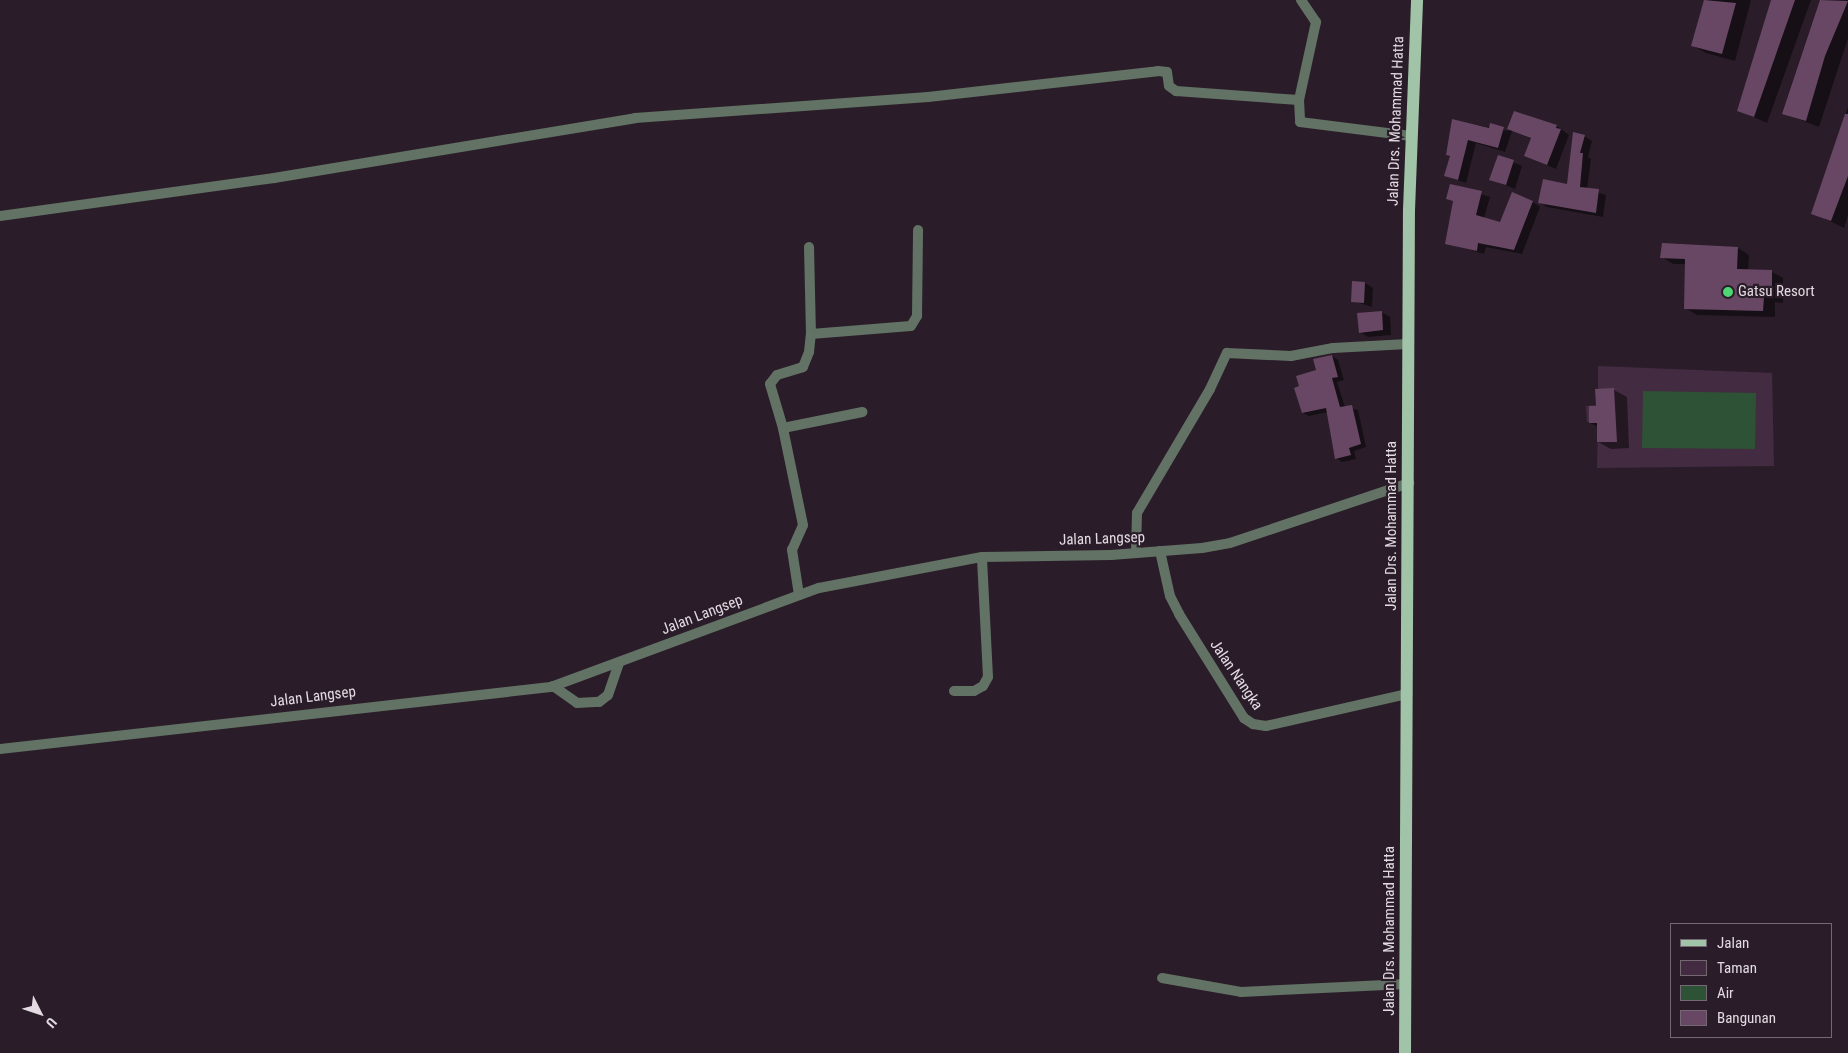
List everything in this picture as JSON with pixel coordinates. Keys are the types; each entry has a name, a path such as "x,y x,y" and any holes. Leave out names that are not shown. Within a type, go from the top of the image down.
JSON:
{"main road":[{"name":"Jalan Drs. Mohammad Hatta","path":"1405,1053 1409,484 1408,344 1411,136 1417,0"}],"street":[{"path":"1301,0 1316,22 1299,100 1300,122 1411,136"},
{"path":"0,216 274,178 635,118 928,97 1158,71 1167,72 1169,86 1176,91 1299,100"},
{"path":"811,334 910,326 915,322 918,230"},
{"path":"799,595 792,550 802,525 783,428 770,384 777,375 803,367 809,352 811,334 809,247"},
{"path":"1136,553 1138,513 1210,389 1227,353 1291,356 1333,348 1408,344"},
{"path":"783,428 862,412"},
{"name":"Jalan Langsep","path":"0,749 553,686 620,663 819,588 982,556 1136,553 1230,543 1409,484"},
{"name":"Jalan Nangka","path":"1160,551 1170,596 1179,614 1244,718 1253,724 1266,726 1407,694"},
{"path":"954,691 974,691 984,686 988,677 982,556"},
{"path":"553,686 577,703 599,702 608,695 620,663"},
{"path":"1162,978 1241,992 1406,984"}],"green space":[{"path":"1598,366 1772,373 1774,466 1597,468 1598,422 1587,422 1586,406 1598,405"}],"water":[{"path":"1643,391 1756,393 1755,449 1642,448"}],"building":[{"path":"1704,0 1736,3 1722,54 1691,46"},
{"path":"1771,0 1795,0 1754,117 1737,111"},
{"path":"1820,0 1848,1 1825,56 1806,121 1782,114"},
{"path":"1514,111 1557,125 1556,128 1561,129 1547,165 1524,156 1531,138 1507,129"},
{"path":"1845,114 1848,114 1848,176 1831,221 1811,214"},
{"path":"1452,119 1489,128 1490,123 1504,127 1498,148 1468,140 1458,180 1444,176 1450,156 1446,155"},
{"path":"1573,132 1585,135 1580,153 1583,153 1580,187 1599,189 1596,213 1538,203 1543,179 1567,184"},
{"path":"1498,155 1514,160 1506,185 1489,180"},
{"path":"1450,184 1482,191 1476,215 1500,222 1512,192 1533,201 1514,250 1478,243 1477,251 1445,244 1453,201 1446,199"},
{"path":"1662,243 1738,247 1737,269 1772,270 1772,297 1764,297 1763,311 1684,309 1685,259 1660,258"},
{"path":"1352,281 1365,282 1364,303 1351,302"},
{"path":"1382,311 1383,330 1359,333 1357,313"},
{"path":"1332,355 1338,377 1332,378 1340,407 1352,405 1361,444 1349,448 1351,455 1335,459 1326,408 1302,413 1294,388 1299,386 1296,376 1316,370 1313,359"},
{"path":"1614,388 1617,442 1597,442 1597,423 1589,423 1589,406 1596,406 1595,389"}],"place":[{"name":"Gatsu Resort","path":"1728,292"}]}
